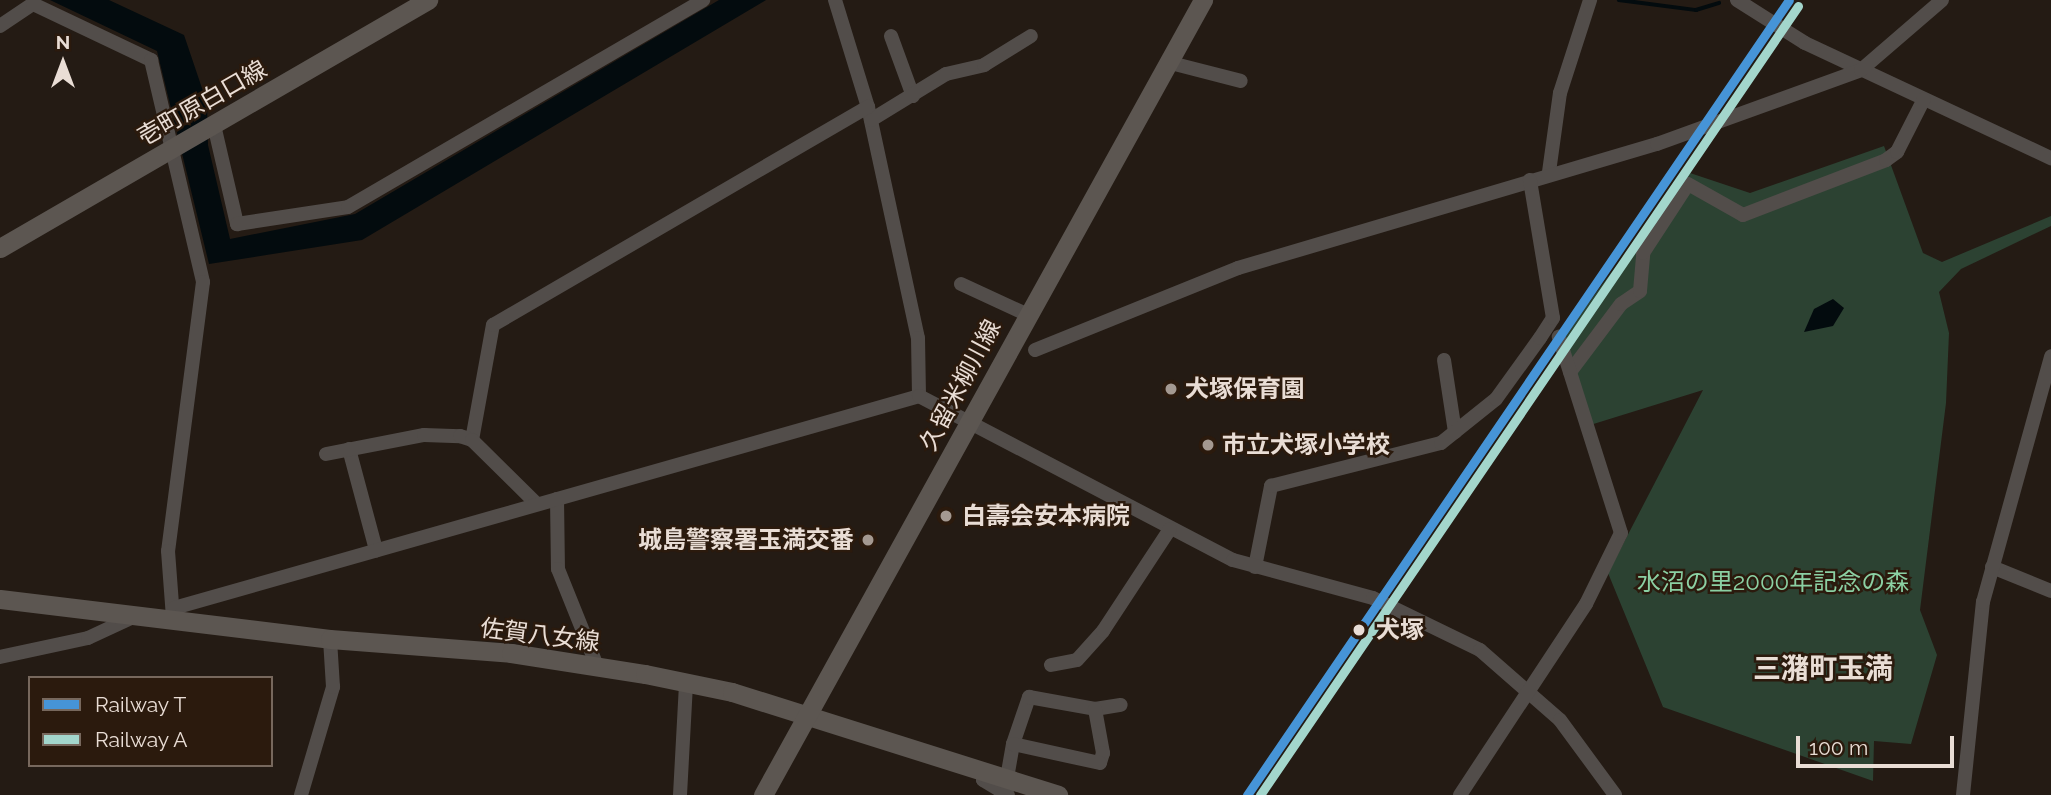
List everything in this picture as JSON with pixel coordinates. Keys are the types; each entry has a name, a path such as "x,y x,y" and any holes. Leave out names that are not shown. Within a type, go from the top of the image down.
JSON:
{"main road":[{"name":"壱町原白口線","path":"0,248 428,0"},
{"name":"久留米柳川線","path":"763,795 810,715 1027,314 1203,0"},
{"name":"佐賀八女線","path":"0,599 133,617 173,615 330,639 511,653 597,666 686,683 810,715 984,771 1007,787 1058,795"}],"street":[{"path":"211,126 237,224 348,207 703,0"},
{"path":"835,0 869,114 918,338 919,396"},
{"path":"1549,173 1560,93 1590,0"},
{"path":"1737,0 1861,70 2051,158"},
{"path":"1035,350 1238,268 1549,173 1657,144 1861,70 1942,0"},
{"path":"0,26 33,4 151,60 174,147 203,282 168,551 173,615 376,550 919,396 970,419 1170,529 1255,567 1408,611 1480,650 1528,689 1615,795"},
{"path":"891,36 914,96"},
{"path":"472,440 493,325 869,114 914,96 946,74 984,65 1031,36"},
{"path":"1167,62 1241,80"},
{"path":"1570,372 1621,303 1640,290 1643,253 1688,184 1744,215 1885,160 1897,152 1924,99"},
{"path":"1255,567 1271,486 1372,464 1441,443 1496,400 1553,318 1530,180"},
{"path":"961,284 1027,314"},
{"path":"1460,795 1586,604 1621,533 1559,337"},
{"path":"1964,795 1992,567 2051,356"},
{"path":"1444,360 1455,432"},
{"path":"326,454 424,435 472,440 537,504"},
{"path":"349,449 376,550"},
{"path":"556,499 558,569 597,666"},
{"path":"1051,665 1077,660 1103,631 1170,529"},
{"path":"1992,567 2051,591"},
{"path":"0,657 88,638 133,617"},
{"path":"301,795 333,687 330,639"},
{"path":"680,795 686,683"},
{"path":"1007,787 1013,744 1029,697 1095,709 1121,705"},
{"path":"1013,744 1100,762 1095,709"}],"green space":[{"name":"水沼の里2000年記念の森","path":"1884,146 1923,253 1942,262 2051,216 2051,226 1961,269 1939,292 1949,333 1946,403 1920,610 1937,655 1911,744 1874,741 1873,781 1663,707 1608,573 1703,390 1587,426 1562,338 1687,172 1750,193"}],"shaded area":[{"path":"50,0 109,0 184,35 207,103 208,145 230,239 355,214 719,0 766,0 362,240 209,264 157,51"},
{"path":"1833,299 1844,308 1833,326 1804,332 1814,309"}],"waterway":[{"path":"1619,0 1696,10 1719,3"}],"rail line":[{"name":"T","path":"1247,795 1789,0"},
{"name":"A","path":"1260,795 1798,6"}],"place":[{"name":"犬塚保育園","path":"1171,389"},
{"name":"市立犬塚小学校","path":"1208,445"},
{"name":"白壽会安本病院","path":"946,516"},
{"name":"城島警察署玉満交番","path":"868,540"},
{"name":"犬塚","path":"1359,630"}],"district":[{"name":"三潴町玉満","path":"1823,669"}]}
